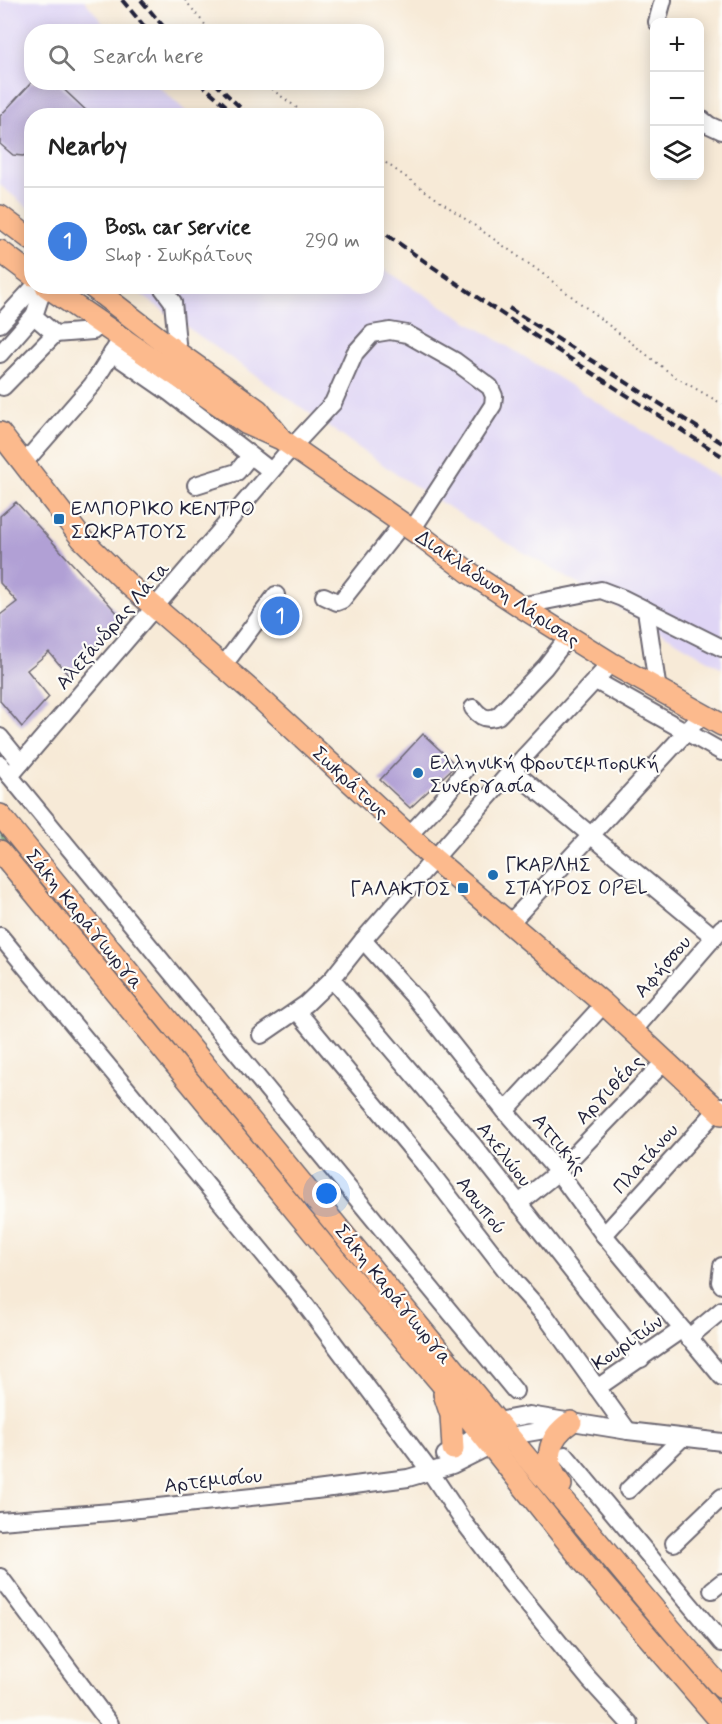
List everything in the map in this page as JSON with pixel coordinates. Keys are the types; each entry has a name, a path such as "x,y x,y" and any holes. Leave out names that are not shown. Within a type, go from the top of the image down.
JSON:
{"main road":[{"path":"0,216 24,233"},
{"path":"0,251 24,269"},
{"name":"Διακλάδωση Λάρισας","path":"47,294 117,345 248,424 286,443 470,573 568,637 722,726"},
{"name":"Διακλάδωση Λάρισας","path":"101,294 178,353 258,410 286,443"},
{"name":"Σωκράτους","path":"0,433 82,539 154,608 224,666 434,859 634,1030 720,1110"},
{"name":"Σάκη Καράγιωργα","path":"0,815 645,1601 722,1688"},
{"name":"Σάκη Καράγιωργα","path":"0,850 335,1260 440,1382 629,1617 722,1723"},
{"path":"440,1382 451,1415 453,1449"},
{"path":"566,1502 563,1487 552,1473 549,1461 555,1438 562,1428 571,1422"}],"street":[{"path":"657,18 659,1"},
{"path":"704,121 722,131"},
{"path":"0,324 36,294"},
{"path":"0,354 35,314 40,294"},
{"path":"167,294 173,302 178,353"},
{"path":"35,314 34,316 55,334"},
{"path":"1,391 55,334 93,331"},
{"name":"Αλεξάνδρας Λάτα","path":"5,770 21,763 271,471 286,443 333,403 355,353 372,334 390,331 406,334 455,361 490,387 494,396 493,405 407,527 342,600 337,602 324,596"},
{"path":"24,463 92,385 117,345 178,399 271,471"},
{"path":"196,485 237,472 250,456"},
{"path":"520,606 601,590 622,597 722,648"},
{"path":"224,666 276,595"},
{"path":"645,610 658,691"},
{"path":"473,708 478,715 484,718 492,719 498,716 545,667 568,637"},
{"path":"261,1035 297,1011 332,979 363,940 512,770 611,663"},
{"path":"596,681 722,752"},
{"path":"510,923 702,715"},
{"path":"0,737 21,763"},
{"path":"5,770 515,1391"},
{"path":"409,835 442,800 465,770"},
{"path":"512,770 590,837 718,933"},
{"name":"Αφήσσου","path":"634,1030 718,933"},
{"path":"0,936 301,1299 429,1470 457,1514 511,1584 589,1679 630,1724"},
{"name":"Αττικής","path":"363,940 416,999 558,1172 604,1235 722,1377"},
{"name":"Αχελώου","path":"332,979 473,1145 641,1359"},
{"path":"506,1111 604,1004"},
{"name":"Ασωπού","path":"297,1011 424,1164 515,1282 547,1318 628,1431"},
{"name":"Αργιθέας","path":"518,1204 558,1172 665,1061"},
{"name":"Πλατάνου","path":"604,1235 720,1110"},
{"path":"722,1266 720,1282 722,1285"},
{"name":"Κουριτών","path":"597,1388 722,1310"},
{"path":"429,1470 453,1449 484,1439 529,1415 628,1431 722,1442"},
{"path":"628,1490 682,1438"},
{"name":"Αρτεμισίου","path":"0,1521 111,1512 408,1478 452,1465 484,1439"},
{"path":"565,1455 722,1642"},
{"path":"674,1543 721,1500"},
{"path":"0,1577 110,1724"}],"path":[{"path":"185,0 204,24"},
{"path":"273,90 297,108"},
{"path":"384,162 546,277 674,376 722,404"}],"shaded area":[{"path":"0,0 84,0 104,24 24,24 24,90 163,90 182,108 24,108 24,204 0,185"},
{"path":"384,269 722,480 722,668 487,531 399,476 140,294 384,294"}],"green space":[{"path":"0,829 349,1252 343,1257 0,839"}],"building":[{"path":"24,90 64,90 84,108 24,108 23,156 13,155 0,144 0,116"},
{"path":"16,502 121,617 69,676 49,652 27,670 49,697 22,727 0,701 0,615 17,602 0,583 0,516"},
{"name":"Ελληνική Φρουτεμπορική Συνεργασία","path":"423,734 456,765 410,808 380,780"}],"railway":[{"path":"122,0 142,24"},
{"path":"141,0 161,24"},
{"path":"208,90 229,108"},
{"path":"222,90 241,108"},
{"path":"384,233 505,316 722,456"},
{"path":"509,308 722,443"}],"place":[{"name":"ΕΜΠΟΡΙΚΟ ΚΕΝΤΡΟ ΣΩΚΡΑΤΟΥΣ","path":"59,519"},
{"name":"Bosh car service","path":"280,616"},
{"name":"Ελληνική Φρουτεμπορική Συνεργασία","path":"418,773"},
{"name":"ΓΚΑΡΛΗΣ ΣΤΑΥΡΟΣ OPEL","path":"493,875"},
{"name":"ΓΑΛΑΚΤΟΣ","path":"463,888"}]}
